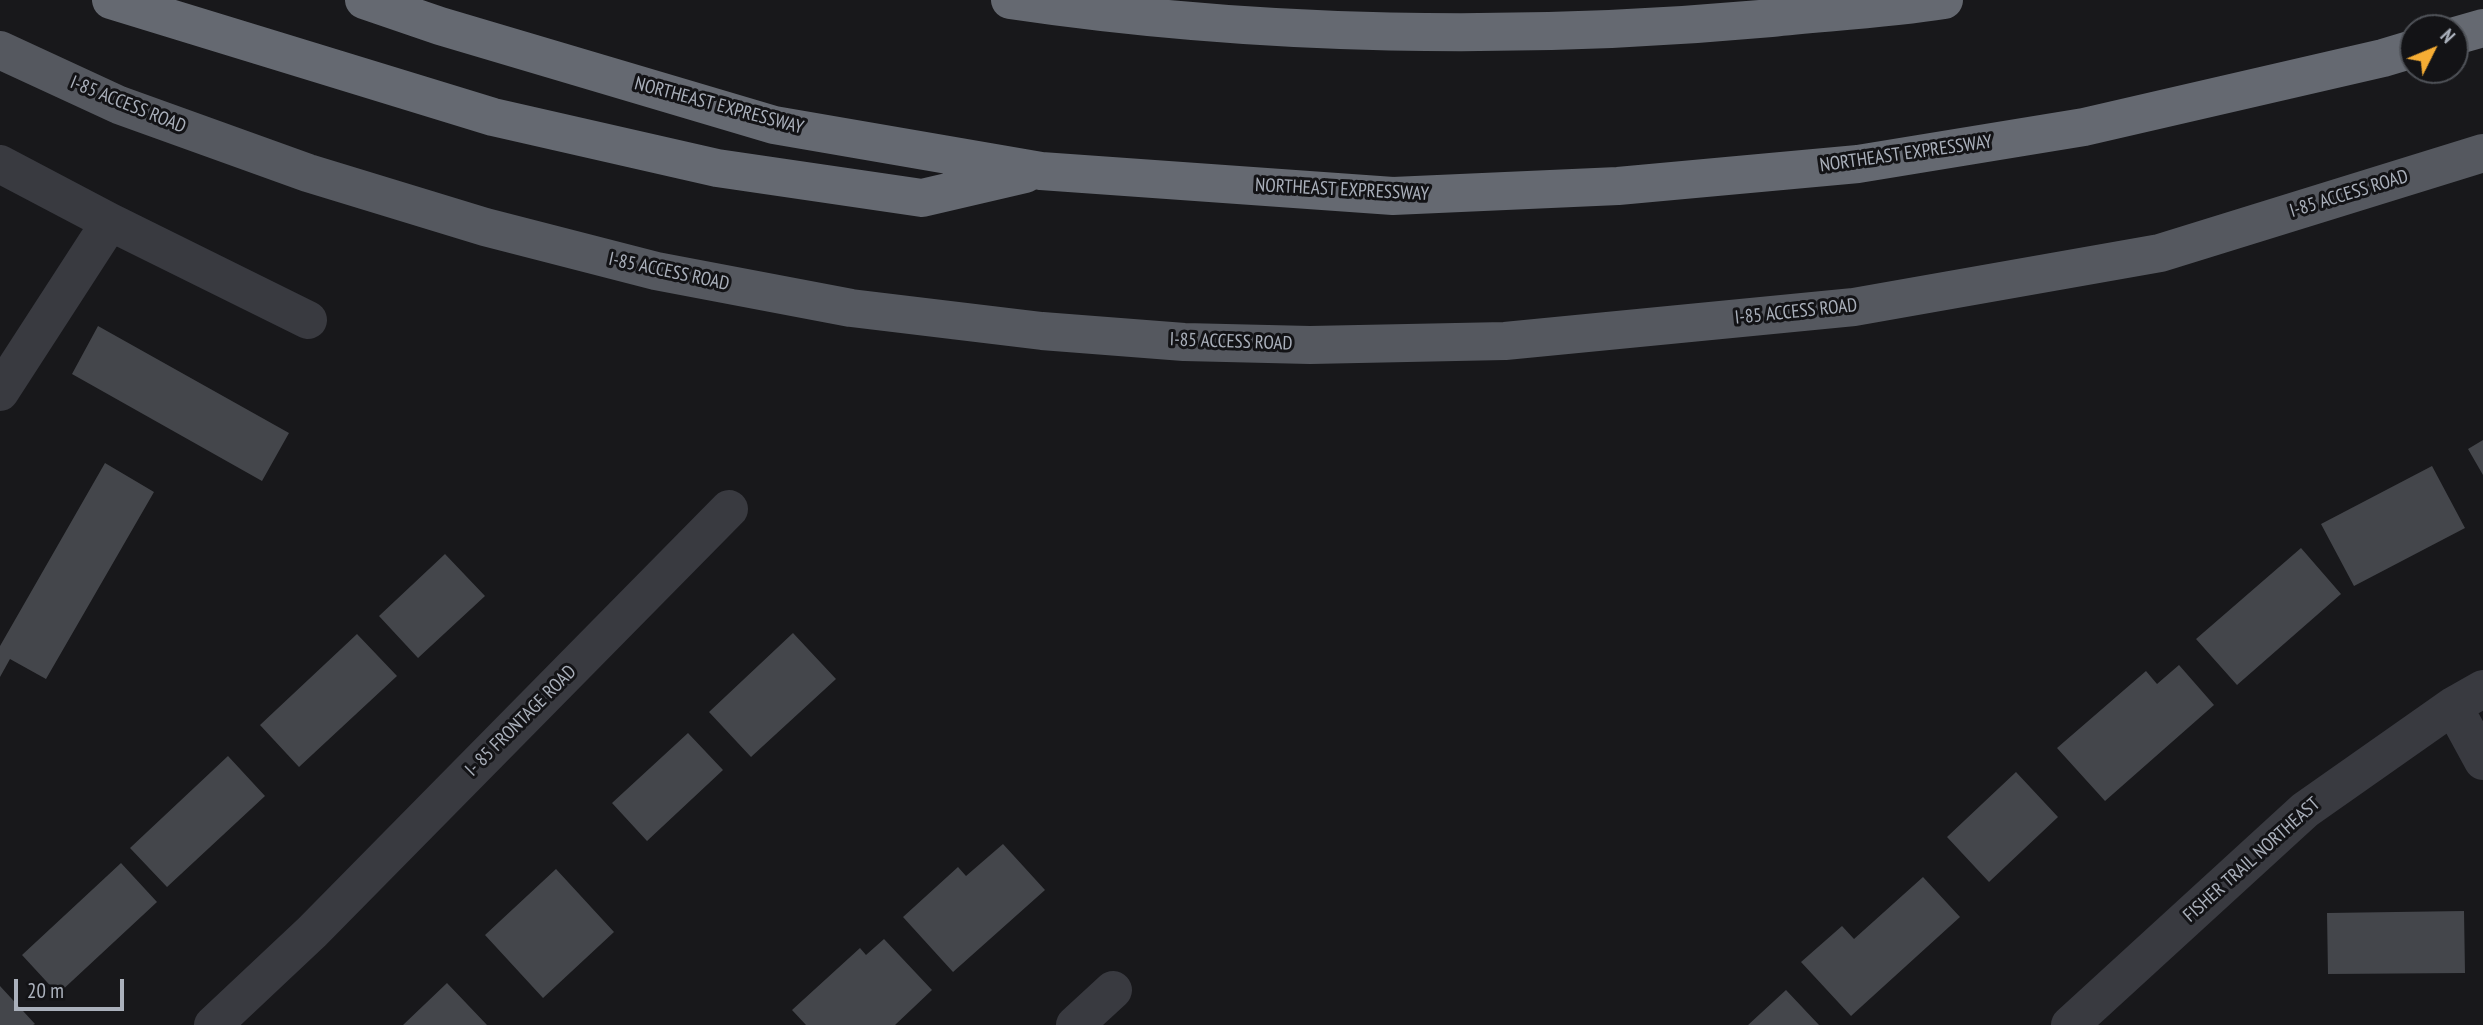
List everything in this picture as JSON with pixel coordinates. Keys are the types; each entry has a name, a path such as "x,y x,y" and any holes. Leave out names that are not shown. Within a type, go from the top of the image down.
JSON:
{"highway":[{"path":"111,0 494,117 717,167 922,198 1041,171"},
{"name":"NORTHEAST EXPRESSWAY","path":"364,0 440,26 774,125 1041,171 1393,196 1618,186 1857,164 2084,127 2399,53"},
{"path":"1010,0 1079,10 1288,28 1488,32 1663,27 1944,0"}],"main road":[{"name":"I-85 ACCESS ROAD","path":"0,50 119,104 308,173 485,227 656,271 851,308 1042,331 1184,342 1310,345 1505,341 1854,307 2160,253 2483,153"}],"street":[{"path":"0,164 110,222 309,320"},
{"path":"0,392 110,222"},
{"name":"I- 85 FRONTAGE ROAD","path":"213,1025 312,932 729,509"},
{"path":"2468,698 2483,761"},
{"name":"FISHER TRAIL NORTHEAST","path":"2070,1025 2305,810 2468,698"},
{"path":"1075,1025 1113,990"}],"building":[{"path":"98,326 289,433 262,481 72,374"},
{"path":"2483,440 2483,475 2468,449"},
{"path":"105,463 154,492 46,679 10,659 0,677 0,646"},
{"path":"2432,466 2465,528 2354,586 2321,524"},
{"path":"2301,548 2341,594 2237,685 2196,639"},
{"path":"445,554 485,596 418,658 379,616"},
{"path":"793,633 836,679 751,757 709,712"},
{"path":"357,634 397,676 299,767 260,725"},
{"path":"2179,665 2214,705 2105,801 2057,748 2146,671 2157,684"},
{"path":"688,733 723,770 647,841 612,803"},
{"path":"228,756 265,796 167,887 130,848"},
{"path":"2016,772 2058,817 1989,882 1947,837"},
{"path":"1003,844 1045,890 953,972 903,917 958,867 966,876"},
{"path":"121,863 157,902 58,994 22,955"},
{"path":"556,869 614,932 543,998 485,935"},
{"path":"1923,877 1960,917 1851,1016 1801,962 1842,926 1854,939"},
{"path":"2464,911 2465,973 2328,974 2327,913"},
{"path":"884,939 932,990 895,1025 806,1025 792,1010 860,948 866,955"},
{"path":"447,983 487,1025 403,1025"},
{"path":"0,986 35,1024 0,1025"},
{"path":"1786,990 1819,1025 1748,1025"}]}
